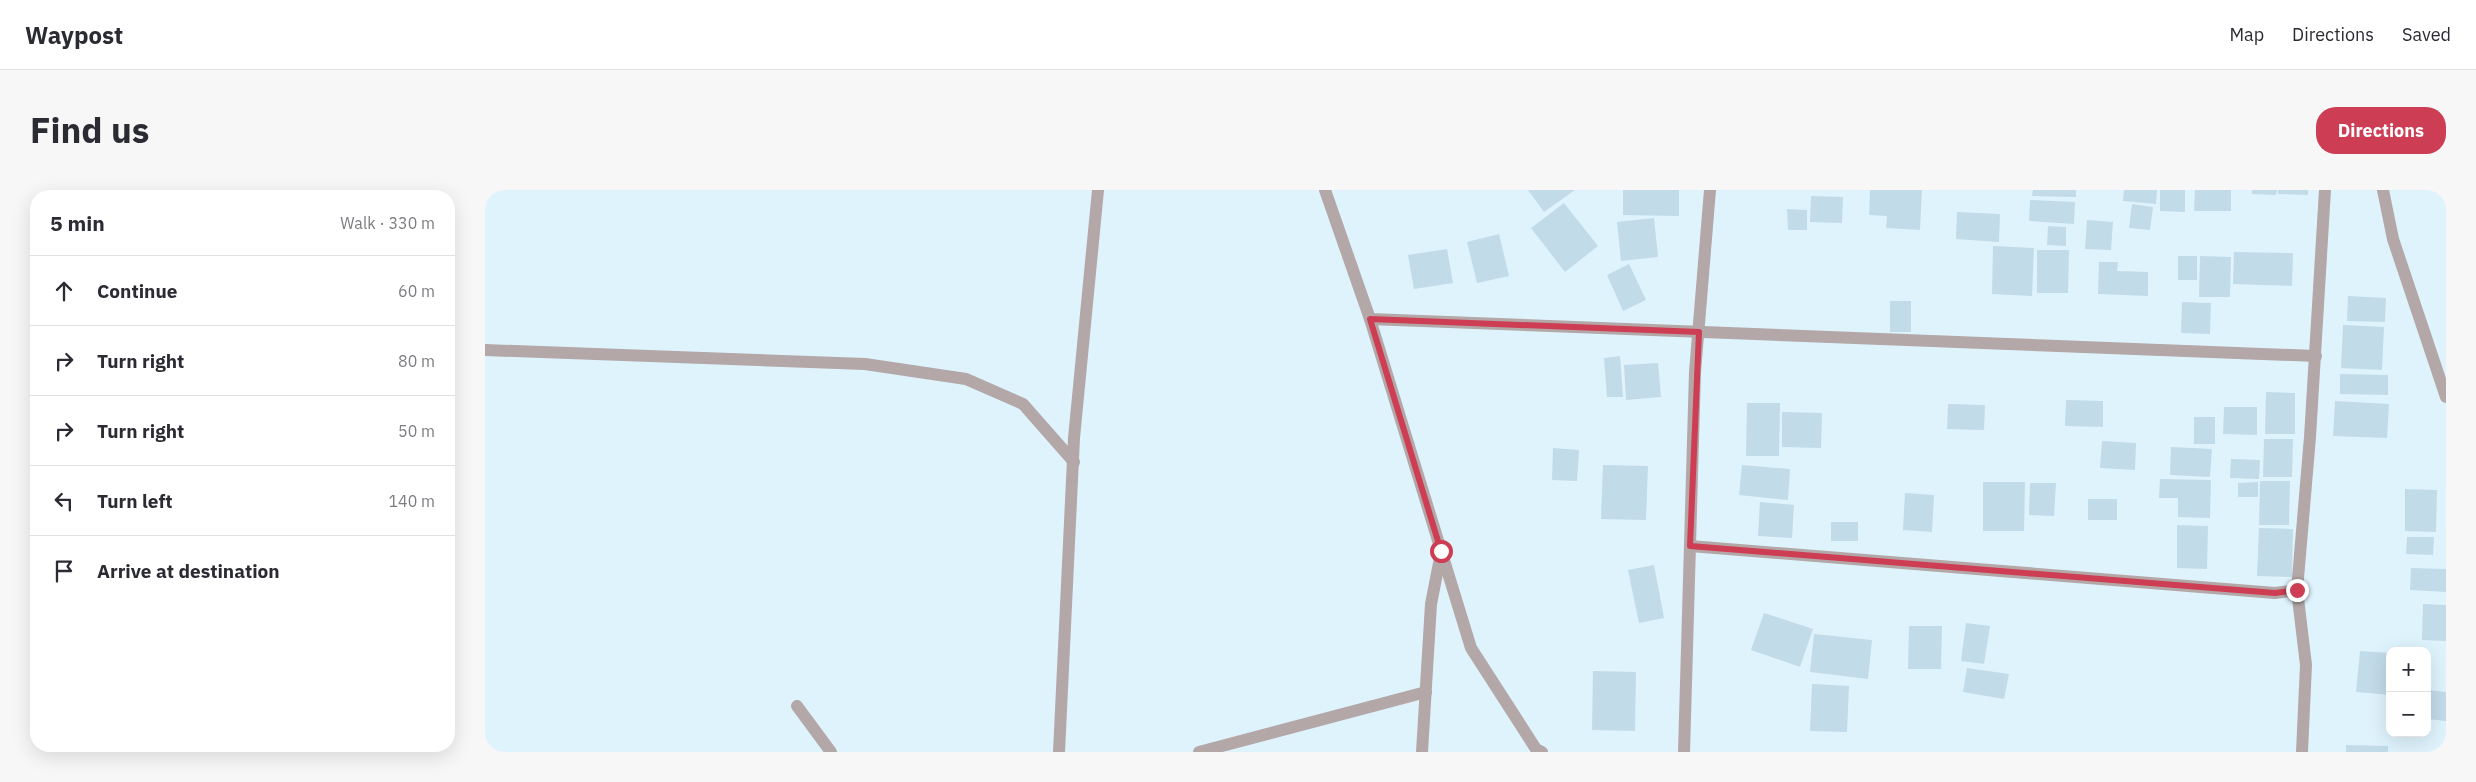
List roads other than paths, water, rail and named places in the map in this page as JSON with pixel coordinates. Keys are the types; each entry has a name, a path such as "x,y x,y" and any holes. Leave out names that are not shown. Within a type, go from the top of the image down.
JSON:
{"street":[{"path":"1059,752 1073,462 1098,190 1089,190"},
{"path":"1325,190 1370,319 1471,648 1536,749 1543,752"},
{"path":"1684,752 1699,332 1710,190"},
{"path":"2302,752 2306,665 2297,590 2315,356 2325,190"},
{"path":"2383,190 2393,239 2446,397"},
{"path":"1370,319 2315,356"},
{"path":"485,350 865,364 966,380 1023,404 1073,462"},
{"path":"1690,546 2275,593 2297,590"},
{"path":"1422,752 1431,604 1441,551"},
{"path":"1199,752 1426,692"},
{"path":"797,706 831,752"}]}
